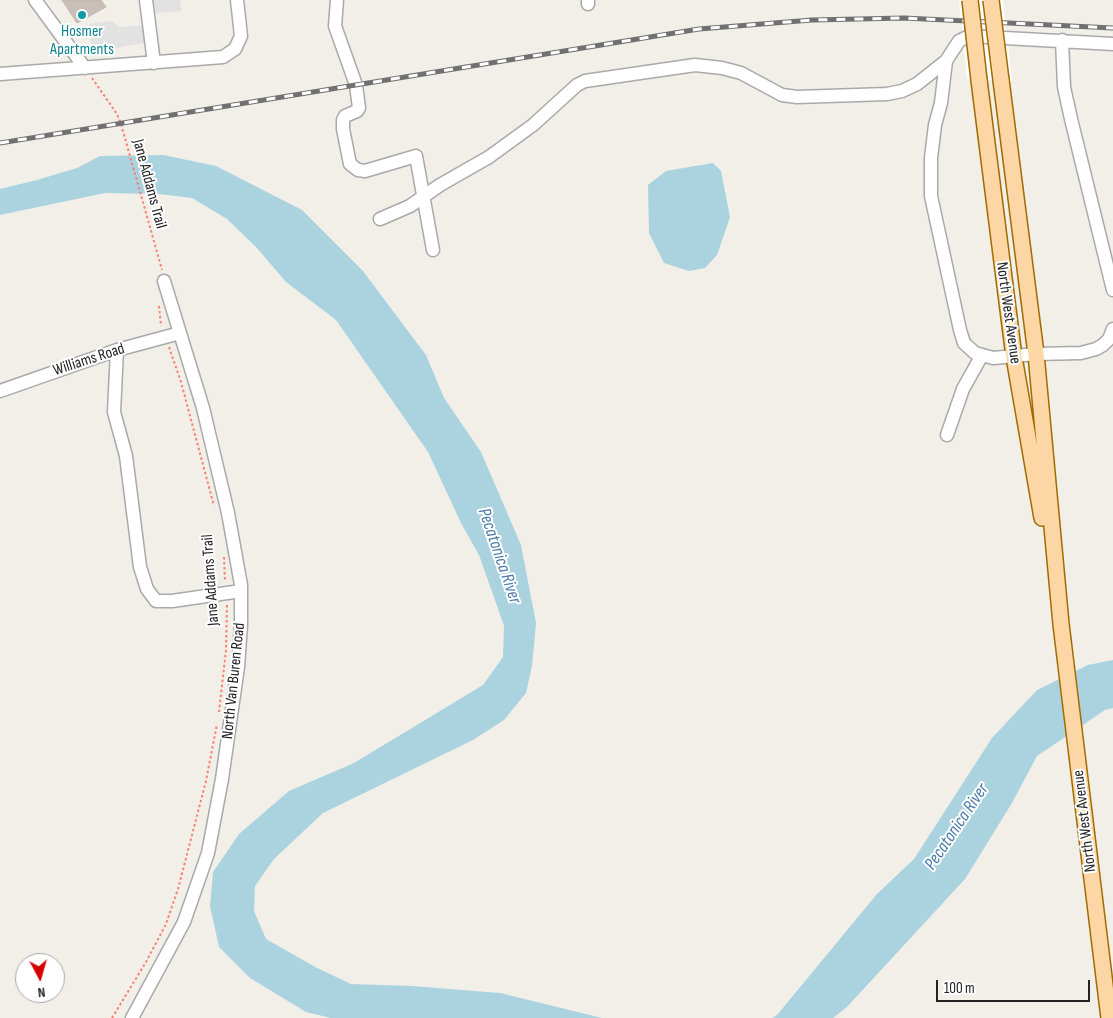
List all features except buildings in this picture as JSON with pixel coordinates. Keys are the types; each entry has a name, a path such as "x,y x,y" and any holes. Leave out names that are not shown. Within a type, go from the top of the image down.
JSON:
{"main road":[{"name":"North West Avenue","path":"970,0 1014,357 1061,624"},
{"name":"North West Avenue","path":"991,0 1036,354 1061,624 1108,1018"}],"street":[{"path":"35,0 85,68"},
{"path":"146,0 154,63"},
{"path":"0,74 223,57 234,49 241,36 237,0"},
{"path":"337,0 335,26 356,85 359,108 357,111 345,116 343,120 350,164 358,170 365,171 416,156 433,250"},
{"path":"380,219 410,206 496,152 533,125 585,80 695,65 722,68 741,73 777,92 797,97 887,94 902,91 917,84 946,61 958,41 970,36 1113,44"},
{"path":"1062,40 1064,87 1113,290"},
{"path":"946,61 941,104 935,125 932,150 931,196 960,330 967,347 982,355 993,358 1081,352 1096,349 1109,340 1113,329"},
{"name":"North Van Buren Road","path":"132,1018 184,922 208,853 222,779 238,667 241,591 226,503 203,408 164,281"},
{"name":"Williams Road","path":"0,391 117,350 180,333"},
{"path":"117,350 114,412 126,456 140,567 147,588 156,600 172,601 241,591"},
{"path":"947,435 964,388 982,355"}],"path":[{"name":"Jane Addams Trail","path":"85,68 122,124 164,281"},
{"path":"159,304 162,327 181,382 214,508"},
{"name":"Jane Addams Trail","path":"219,712 226,650 226,594 223,554"},
{"path":"112,1018 146,962 166,924 178,888 206,780 218,721"}],"shaded area":[{"path":"154,0 180,0 181,11 155,13"},
{"path":"112,21 119,27 149,25 151,42 92,52 89,24"}],"water":[{"name":"Pecatonica River","path":"163,155 216,166 302,210 363,271 426,355 444,398 481,452 521,545 536,623 532,666 526,693 504,720 473,740 323,813 274,859 255,886 254,911 266,939 317,968 351,984 412,986 500,993 602,1018 331,1018 306,1012 250,978 219,947 210,906 213,872 239,834 289,791 354,763 483,685 503,657 504,626 479,555 461,523 428,452 336,320 286,282 257,248 227,219 192,198 159,194 105,193 0,215 0,189 77,168 100,156"},
{"path":"713,163 721,171 730,217 717,255 705,268 689,271 664,263 649,233 648,185 666,171"},
{"name":"Pecatonica River","path":"1113,660 1113,708 1105,710 1037,756 1012,803 965,879 847,1007 833,1018 772,1018 777,1015 877,894 914,859 992,738 1037,690 1088,665"}],"pier":[{"path":"959,0 1003,0 1012,81 967,79"}],"railway":[{"path":"0,143 699,29 812,20 904,18 1113,28"}],"place":[{"name":"Hosmer Apartments","path":"82,15"}]}
